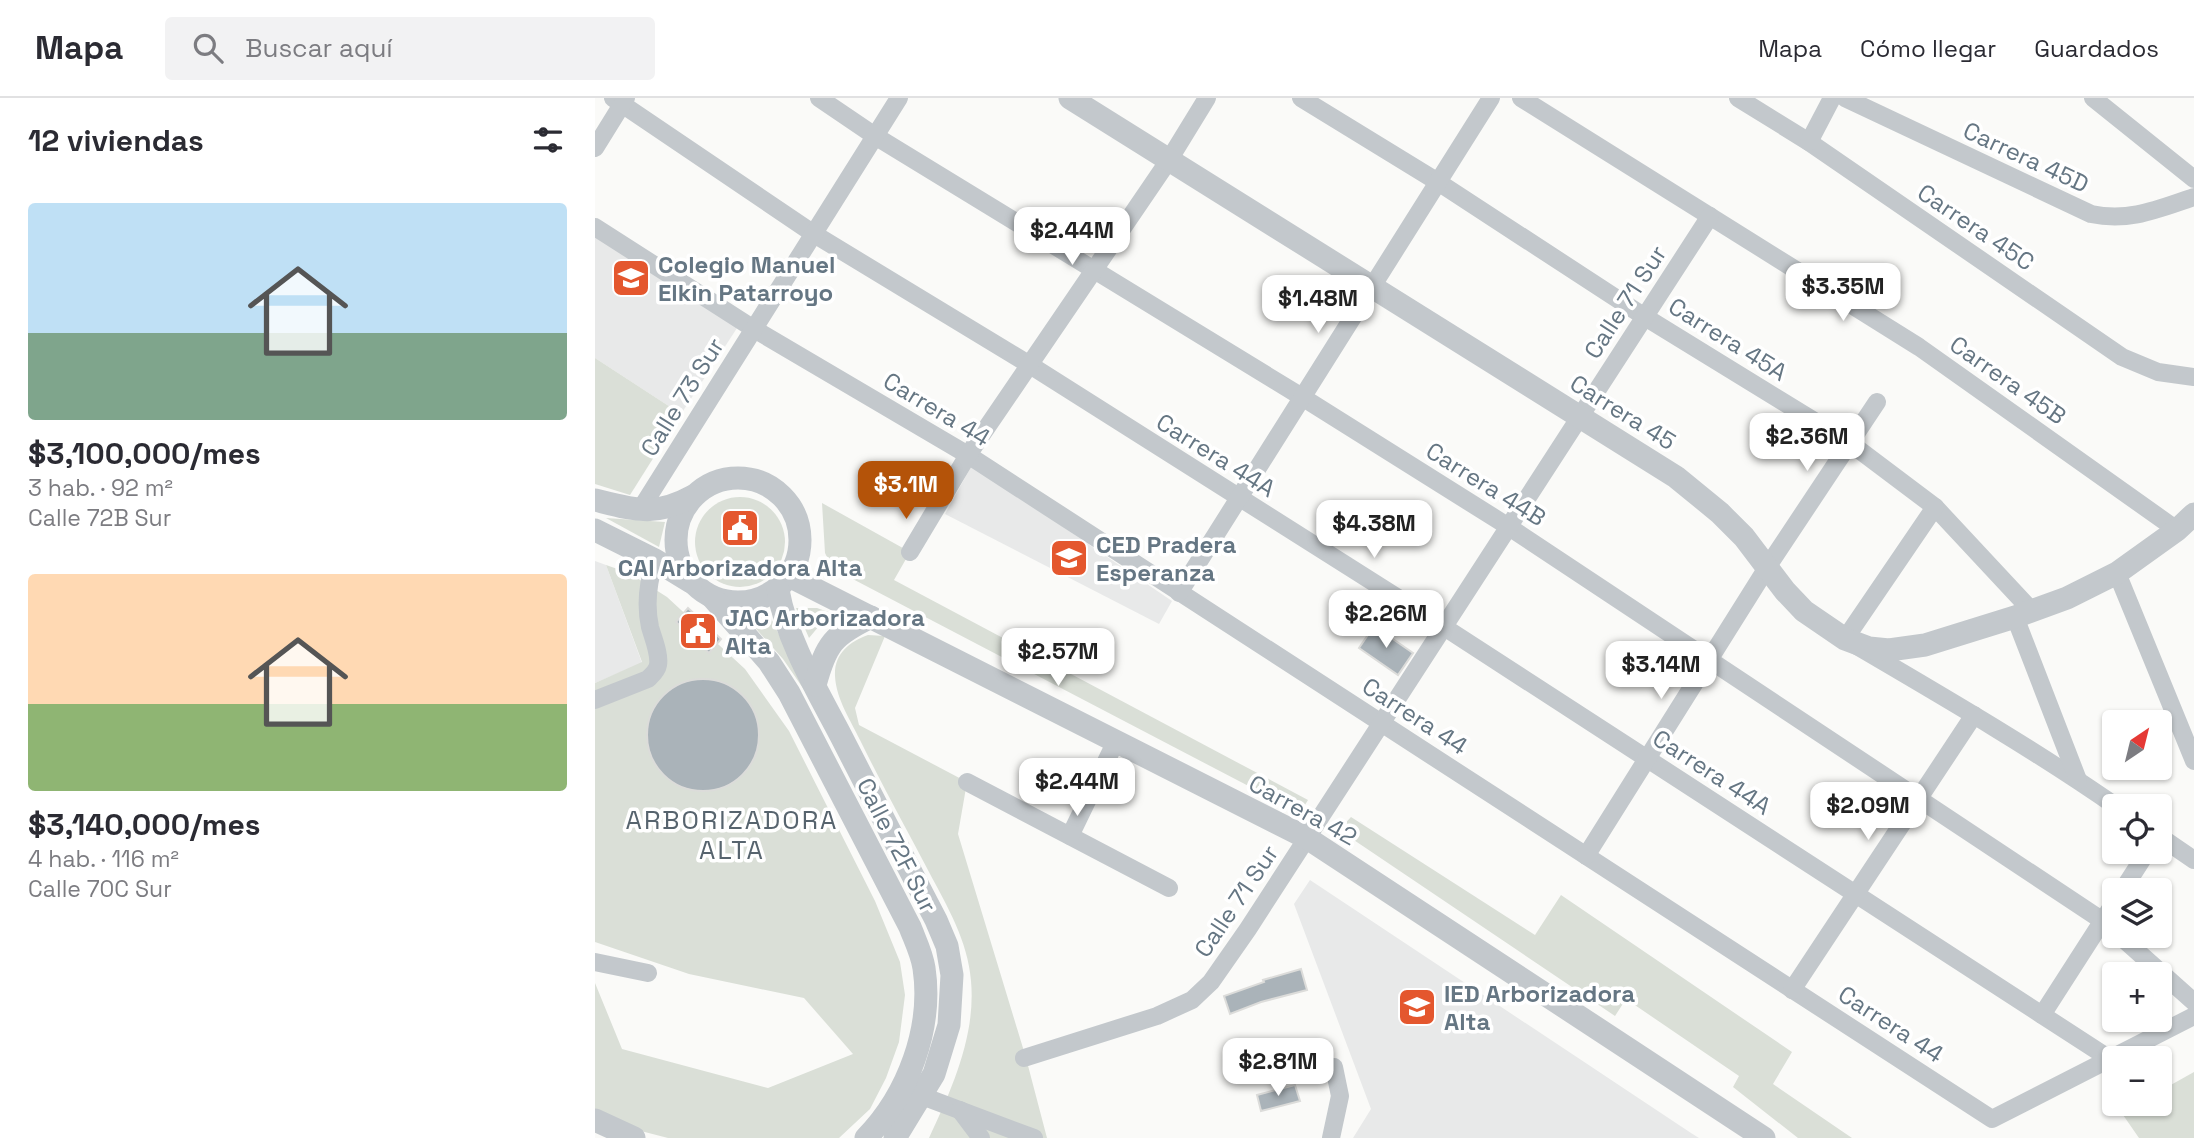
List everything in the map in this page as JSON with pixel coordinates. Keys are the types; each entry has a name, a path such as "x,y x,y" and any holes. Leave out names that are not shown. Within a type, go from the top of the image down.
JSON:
{"street":[{"name":"Carrera 44B","path":"819,98 875,136 1509,527 2102,922"},
{"name":"Calle 73 Sur","path":"640,510 899,98"},
{"name":"Carrera 45","path":"1070,98 1676,477 1720,513 1804,611 2102,797"},
{"path":"910,552 968,456 1169,160 1207,98"},
{"name":"Carrera 45A","path":"1301,98 1438,182 1645,317 1850,443 1935,507 2024,614"},
{"path":"1179,593 1491,98"},
{"name":"Carrera 45B","path":"1521,98 1919,347 2177,530"},
{"name":"Carrera 45C","path":"1738,98 1809,142 2122,357 2158,372 2194,377"},
{"path":"1809,142 1832,98"},
{"name":"Carrera 45D","path":"1845,98 2091,214 2129,217 2194,197"},
{"path":"2093,98 2194,179"},
{"path":"595,148 620,100"},
{"name":"Carrera 44A","path":"620,100 814,234 1030,365 1444,627 2102,1054"},
{"name":"Calle 71 Sur","path":"1024,1058 1157,1016 1192,1000 1211,982 1710,216"},
{"name":"Carrera 44","path":"595,227 754,329 968,456 1991,1118 2102,1063"},
{"path":"1586,856 1768,566 1877,402"},
{"path":"595,500 640,510 664,509 712,484 731,479 750,480 768,486 784,498 795,514 800,533 800,552 784,583 764,597 747,602 729,602 704,591 655,560 595,530"},
{"path":"696,494 678,523 676,541 678,558 686,573 704,591"},
{"path":"1935,507 1845,639 1869,648 1904,649 2024,614 2067,598 2117,573 2177,530 2194,514"},
{"path":"595,700 648,679 658,666 647,598 649,578 655,560"},
{"path":"2117,573 2194,761"},
{"name":"Carrera 42","path":"784,583 871,617 1307,838 1764,1138"},
{"name":"Calle 72F Sur","path":"784,583 784,619 947,946 952,975 949,1025 934,1074 895,1138"},
{"name":"Calle 72F Sur","path":"704,591 753,642 789,693 910,927 924,967 925,1020 918,1046 894,1101 880,1123 866,1138"},
{"path":"2024,614 2078,780"},
{"path":"815,685 820,665 838,635 871,617"},
{"path":"1792,990 1974,715"},
{"path":"1070,836 1116,741"},
{"path":"967,782 1169,888"},
{"path":"2172,845 2194,860"},
{"path":"2042,1015 2102,934"},
{"path":"2133,948 2194,1002"},
{"path":"595,962 648,973"},
{"path":"2135,1046 2194,1016"},
{"path":"1331,1138 1340,1096 1334,1067"},
{"path":"922,1096 1034,1138"},
{"path":"960,1110 981,1138"},
{"path":"595,1119 634,1138"}],"shaded area":[{"name":"Colegio Manuel Elkin Patarroyo","path":"595,231 739,325 681,414 595,358"},
{"path":"595,358 681,414 630,495 595,484"},
{"name":"CED Pradera Esperanza","path":"972,465 1172,601 1159,624 945,514"},
{"path":"731,497 749,497 765,504 778,517 785,533 785,551 778,567 765,580 749,587 731,587 715,580 702,567 695,551 695,533 702,517 715,504"},
{"path":"822,503 910,552 894,580 1308,800 1300,813 847,576 830,563 825,553"},
{"path":"606,518 665,522 659,547"},
{"path":"595,561 606,565 642,663 595,683"},
{"path":"606,565 629,573 667,597 745,669 789,731 875,901 900,962 905,995 899,1042 886,1078 870,1109 839,1138 668,1138 637,1130 595,1109 595,983 622,1049 768,1088 853,1054 804,998 689,974 595,942 595,683 642,662"},
{"path":"796,608 817,608 837,615 824,620 809,638"},
{"path":"769,614 809,697 783,659 750,622"},
{"path":"868,635 885,636 855,708 859,725 967,782 958,834 1026,1058 1047,1138 929,1138 961,1061 970,1021 971,981 966,952 956,924 868,757 838,693 835,668 840,655 849,645"},
{"path":"1351,817 1535,935 1561,895 1792,1052 1773,1084 1852,1138 1798,1138 1733,1087 1739,1076 1626,999 1615,1016 1339,830"},
{"name":"IED Arborizadora Alta","path":"1310,880 1699,1138 1353,1138 1371,1109 1294,904"},
{"path":"2194,1072 2194,1138 2139,1138 2124,1116 2172,1116 2172,1084"}],"building":[{"name":"CAI Arborizadora Alta","path":"734,511 757,523 746,545 723,533"},
{"name":"JAC Arborizadora Alta","path":"688,608 721,639 709,653 676,622"},
{"path":"1374,626 1413,653 1398,675 1359,648"},
{"path":"703,679 724,683 743,695 755,714 759,735 755,756 743,775 724,787 703,791 682,787 663,775 651,756 647,735 651,714 663,695 682,683"},
{"path":"1301,969 1307,990 1261,1002 1230,1014 1224,996 1264,982 1263,980"},
{"path":"1295,1085 1300,1101 1261,1111 1257,1095"}],"place":[{"name":"Colegio Manuel Elkin Patarroyo","path":"631,278"},
{"name":"CAI Arborizadora Alta","path":"740,528"},
{"name":"CED Pradera Esperanza","path":"1069,558"},
{"name":"JAC Arborizadora Alta","path":"698,631"},
{"name":"IED Arborizadora Alta","path":"1417,1007"}],"district":[{"name":"ARBORIZADORA ALTA","path":"732,835"}]}
